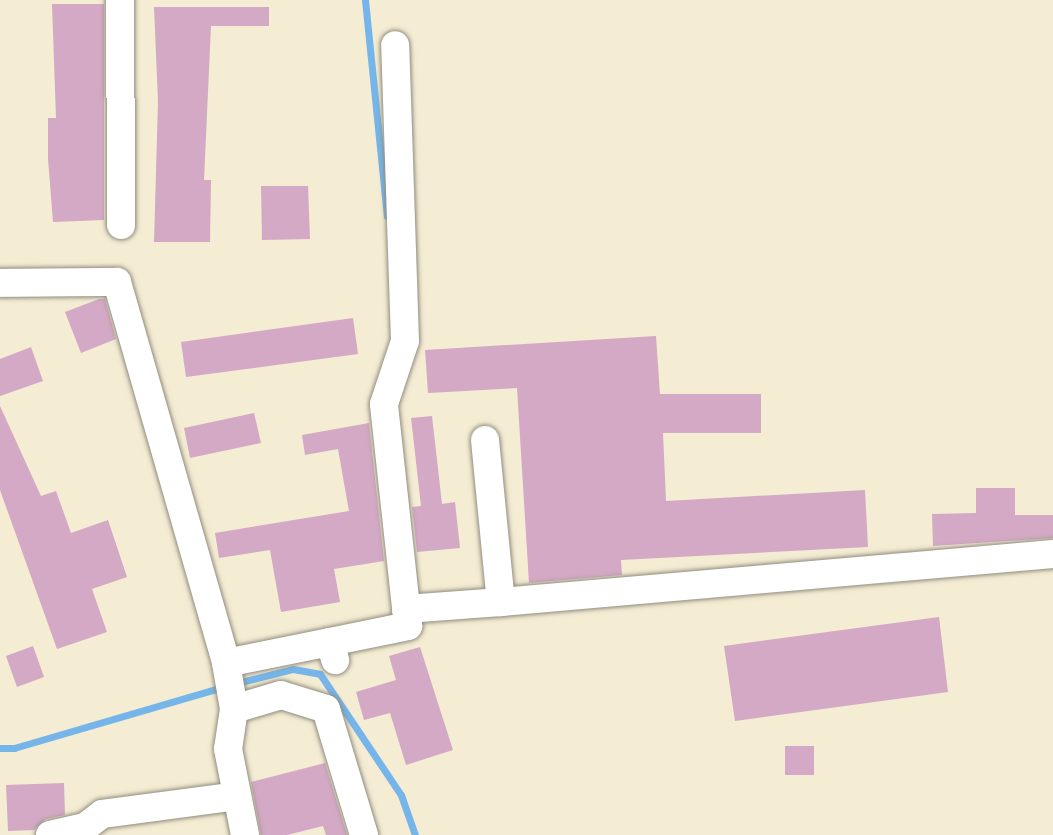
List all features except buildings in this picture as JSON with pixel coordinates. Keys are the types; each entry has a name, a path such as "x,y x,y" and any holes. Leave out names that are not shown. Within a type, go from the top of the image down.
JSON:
{"street":[{"path":"120,0 121,225"},
{"path":"226,663 332,651 408,626 384,404 405,341 395,45"},
{"path":"0,283 117,282 226,663 234,709 228,749 245,835"},
{"path":"485,440 501,602"},
{"path":"406,609 1053,554"},
{"path":"234,709 281,695 326,709 364,835"},
{"path":"50,835 85,827 102,814 237,795"}],"waterway":[{"path":"365,0 387,216"},
{"path":"237,683 293,669 320,674 401,795 415,835"},
{"path":"0,748 14,748 223,687"}]}
